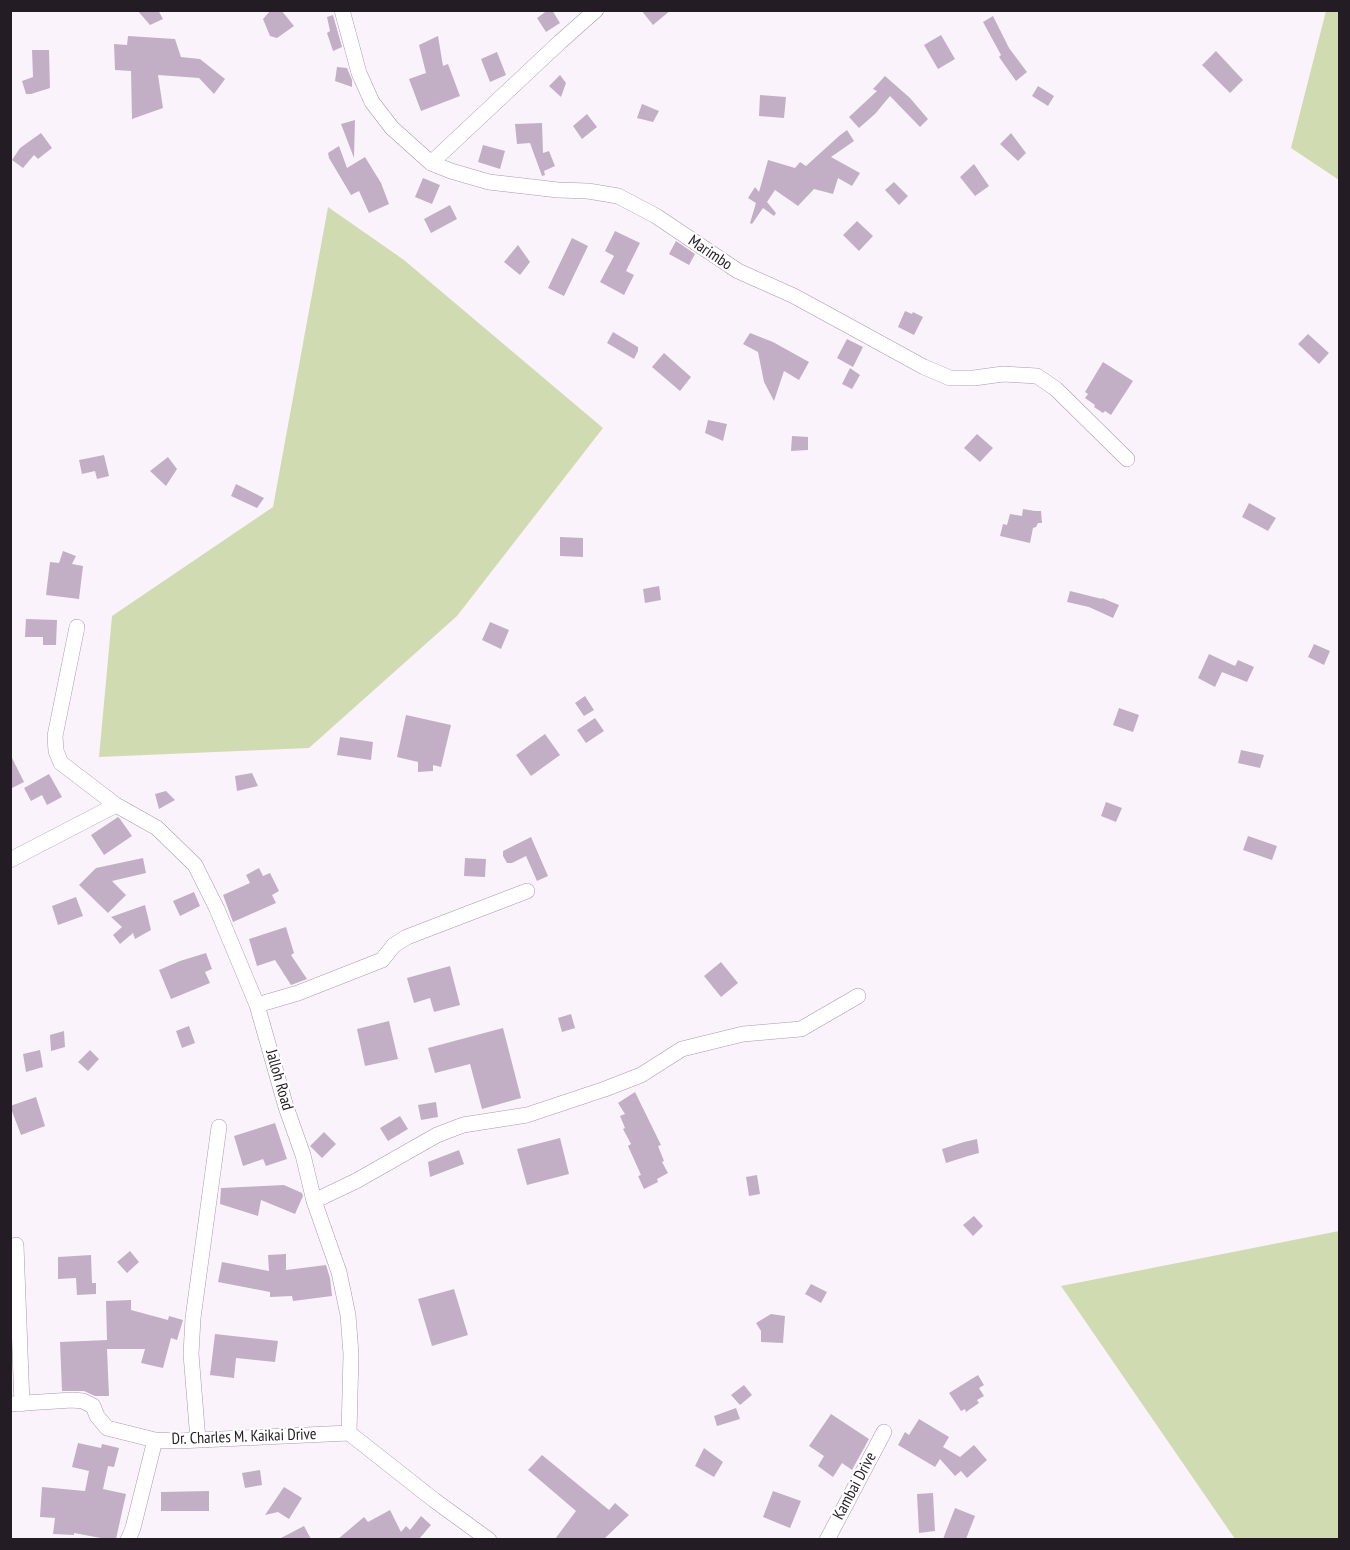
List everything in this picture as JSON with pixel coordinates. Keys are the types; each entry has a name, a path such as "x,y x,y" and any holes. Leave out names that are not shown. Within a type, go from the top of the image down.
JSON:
{"street":[{"name":"Marimbo","path":"342,10 359,73 372,102 392,128 431,163 489,182 618,196 656,216 738,271 794,296 924,367 950,378 974,378 1003,374 1037,376 1056,389 1127,459"},
{"path":"431,163 596,10"},
{"name":"Jalloh Road","path":"77,627 55,735 56,751 61,763 116,805 157,828 195,865 217,909 257,1005 286,1107 303,1155 314,1201 339,1272 348,1315 351,1354 349,1433"},
{"path":"10,860 116,805"},
{"path":"257,1005 298,993 382,960 394,945 407,937 527,891"},
{"path":"314,1201 437,1135 463,1125 527,1115 605,1089 641,1075 682,1049 743,1035 801,1029 858,996"},
{"path":"198,1440 191,1354 193,1318 219,1127"},
{"path":"16,1245 16,1404"},
{"name":"Dr. Charles M. Kaikai Drive","path":"16,1404 83,1401 93,1406 97,1416 107,1428 155,1440 349,1433"},
{"name":"Kambai Drive","path":"827,1539 884,1432"},
{"path":"349,1433 434,1500 489,1539"},
{"path":"128,1539 133,1528 155,1440"}],"green space":[{"path":"1326,11 1339,11 1339,180 1291,148"},
{"path":"328,207 404,260 603,428 457,616 309,748 99,757 112,616 273,507"},
{"path":"1339,1231 1339,1539 1235,1539 1061,1286"}],"building":[{"path":"137,10 158,10 163,19 150,25"},
{"path":"271,10 281,10 294,26 277,38 270,36 263,19"},
{"path":"548,10 552,10 560,23 546,32 537,18"},
{"path":"641,10 671,10 653,25"},
{"path":"333,15 342,47 333,51 327,33 330,31 327,17"},
{"path":"993,16 1009,48 1027,72 1016,81 999,57 1001,55 983,22"},
{"path":"941,35 955,59 938,69 924,45"},
{"path":"128,36 175,39 181,57 200,59 225,79 214,94 199,78 158,75 163,108 132,119 131,71 115,70 114,44 127,45"},
{"path":"438,36 443,66 448,64 460,96 421,111 409,79 426,73 419,45"},
{"path":"32,50 49,50 50,88 26,94 22,81 33,77"},
{"path":"1216,51 1243,80 1230,93 1202,65"},
{"path":"497,52 506,75 490,82 481,59"},
{"path":"337,67 347,68 352,87 335,81"},
{"path":"560,75 566,83 561,97 549,86"},
{"path":"885,76 910,98 928,119 920,127 890,96 859,128 849,117 877,91 873,89"},
{"path":"1038,86 1054,96 1048,106 1032,96"},
{"path":"760,95 786,97 784,118 759,116"},
{"path":"642,104 659,111 653,122 637,118"},
{"path":"587,114 597,127 582,139 573,126"},
{"path":"355,120 354,158 341,124"},
{"path":"542,123 543,153 549,151 555,166 544,171 545,175 542,176 530,143 517,144 515,124"},
{"path":"847,130 854,141 831,157 860,173 852,186 838,178 833,194 814,189 798,206 775,190 767,202 776,213 774,216 763,208 752,224 750,223 756,203 748,198 755,187 759,192 768,160 795,168 800,162 806,166"},
{"path":"41,133 52,148 38,159 34,155 23,168 12,160 20,148"},
{"path":"1011,133 1026,153 1018,161 1000,144"},
{"path":"483,145 505,151 500,169 478,162"},
{"path":"339,146 347,168 365,157 381,183 389,204 369,213 359,191 351,195 329,158 328,153"},
{"path":"974,164 989,186 975,196 960,177"},
{"path":"423,178 440,185 432,204 415,197"},
{"path":"894,182 908,196 899,205 885,190"},
{"path":"450,205 457,219 431,233 424,219"},
{"path":"857,221 873,236 859,251 843,235"},
{"path":"615,231 640,243 626,271 634,275 624,295 600,282 614,256 605,251"},
{"path":"572,238 588,246 564,296 548,288"},
{"path":"676,241 695,254 689,265 669,254"},
{"path":"518,245 530,262 520,275 504,262"},
{"path":"905,311 923,317 914,335 898,327"},
{"path":"613,332 638,347 634,359 607,343"},
{"path":"750,333 773,342 809,362 799,380 784,371 774,401 764,382 758,352 743,344"},
{"path":"1308,334 1329,353 1319,364 1298,344"},
{"path":"847,339 863,347 853,367 837,358"},
{"path":"664,353 691,377 680,391 652,367"},
{"path":"1103,362 1133,381 1111,415 1105,411 1103,413 1085,398 1088,394 1085,392"},
{"path":"850,368 860,375 852,389 842,384"},
{"path":"708,420 727,424 723,441 705,433"},
{"path":"977,434 993,448 980,462 964,448"},
{"path":"792,436 808,437 808,450 791,451"},
{"path":"104,455 109,476 97,479 95,471 82,474 79,460"},
{"path":"168,457 177,469 166,486 150,471"},
{"path":"236,484 264,498 257,508 231,496"},
{"path":"1249,503 1276,518 1268,531 1242,517"},
{"path":"1023,509 1041,511 1042,523 1038,523 1033,528 1030,543 1000,536 1003,524 1007,525 1010,514 1022,516"},
{"path":"560,537 583,538 583,557 560,556"},
{"path":"63,551 76,556 72,564 83,566 79,599 46,595 50,562 59,563"},
{"path":"659,586 661,600 645,603 643,589"},
{"path":"1070,591 1102,598 1119,605 1113,618 1089,607 1067,602"},
{"path":"26,619 57,620 56,645 43,645 43,637 25,637"},
{"path":"490,622 509,630 501,649 482,640"},
{"path":"1314,644 1330,651 1324,665 1308,657"},
{"path":"1209,654 1235,666 1238,660 1254,667 1247,682 1222,672 1215,687 1198,678"},
{"path":"585,696 594,710 584,716 575,703"},
{"path":"1119,708 1139,715 1133,732 1113,725"},
{"path":"406,715 451,725 441,767 433,765 433,771 418,772 418,762 397,757"},
{"path":"595,718 604,731 586,743 577,730"},
{"path":"545,734 560,755 531,776 516,755"},
{"path":"340,737 373,742 371,760 337,755"},
{"path":"1241,750 1264,755 1260,768 1238,763"},
{"path":"10,754 24,782 10,789"},
{"path":"252,773 258,786 237,791 235,776"},
{"path":"49,774 62,797 47,805 42,795 31,801 24,788"},
{"path":"166,791 175,800 159,809 155,794"},
{"path":"1106,802 1122,808 1116,822 1101,816"},
{"path":"118,817 132,836 104,855 91,835"},
{"path":"1248,836 1277,846 1272,860 1243,850"},
{"path":"531,837 548,876 537,881 526,856 507,863 503,856 503,851"},
{"path":"143,858 146,873 112,881 126,895 108,913 79,885 96,868"},
{"path":"465,858 486,859 485,877 464,876"},
{"path":"259,868 263,876 270,873 279,891 272,895 276,903 233,922 223,895 250,883 246,875"},
{"path":"194,892 200,906 180,916 173,901"},
{"path":"76,897 83,916 58,925 52,906"},
{"path":"145,905 151,930 135,939 133,933 120,944 113,935 122,927 111,917"},
{"path":"286,927 294,953 291,955 307,979 291,985 275,960 257,966 249,939"},
{"path":"206,953 212,969 205,972 210,983 171,999 159,970"},
{"path":"721,962 738,983 721,997 704,976"},
{"path":"450,966 460,1005 434,1012 430,998 414,1003 407,978"},
{"path":"571,1014 575,1028 562,1032 558,1018"},
{"path":"389,1021 398,1059 365,1066 357,1029"},
{"path":"189,1026 195,1043 182,1048 176,1031"},
{"path":"503,1028 521,1098 482,1109 470,1064 435,1073 428,1048"},
{"path":"64,1031 65,1047 51,1051 50,1035"},
{"path":"40,1050 43,1067 26,1072 23,1054"},
{"path":"90,1050 99,1059 88,1071 78,1062"},
{"path":"635,1092 661,1145 658,1146 664,1161 662,1162 668,1173 657,1179 658,1182 644,1189 638,1176 641,1175 628,1146 631,1144 623,1129 625,1128 620,1116 625,1114 618,1103"},
{"path":"36,1097 45,1126 21,1135 10,1106"},
{"path":"436,1102 438,1117 421,1120 418,1105"},
{"path":"400,1116 408,1129 388,1141 380,1128"},
{"path":"275,1123 287,1159 266,1166 263,1159 243,1166 234,1136"},
{"path":"324,1132 336,1144 322,1158 310,1146"},
{"path":"560,1138 569,1174 527,1185 517,1149"},
{"path":"977,1139 979,1153 946,1163 942,1149"},
{"path":"459,1150 464,1164 430,1177 428,1162"},
{"path":"757,1175 760,1194 749,1196 746,1177"},
{"path":"284,1185 302,1193 303,1196 295,1214 261,1200 258,1216 220,1204 221,1188"},
{"path":"974,1216 983,1226 973,1236 963,1225"},
{"path":"130,1251 139,1262 127,1273 117,1262"},
{"path":"286,1254 286,1270 326,1265 332,1296 293,1301 292,1296 270,1297 270,1292 218,1282 222,1262 269,1271 268,1255"},
{"path":"91,1255 92,1283 96,1283 96,1294 77,1295 76,1278 58,1279 58,1257"},
{"path":"811,1284 827,1292 821,1303 805,1294"},
{"path":"454,1289 468,1335 432,1346 418,1299"},
{"path":"131,1300 131,1310 168,1320 169,1316 183,1320 177,1340 171,1338 163,1368 141,1363 145,1349 107,1349 109,1396 95,1396 84,1391 62,1391 60,1342 107,1340 106,1301"},
{"path":"771,1314 785,1316 783,1343 761,1342 761,1331 756,1323"},
{"path":"215,1334 278,1341 275,1362 236,1358 234,1378 210,1375"},
{"path":"978,1375 984,1385 979,1388 984,1396 977,1400 979,1403 966,1412 965,1409 961,1411 949,1393"},
{"path":"744,1385 752,1395 740,1405 731,1395"},
{"path":"736,1408 740,1419 717,1426 714,1416"},
{"path":"831,1414 869,1439 852,1470 842,1463 833,1477 818,1466 824,1456 809,1446"},
{"path":"919,1419 949,1437 943,1447 960,1457 974,1445 987,1460 967,1478 961,1471 955,1476 940,1459 935,1467 898,1445 905,1432 909,1435"},
{"path":"78,1443 101,1448 102,1444 119,1448 114,1467 108,1466 103,1489 126,1494 116,1539 74,1533 74,1535 53,1534 55,1518 40,1517 42,1487 85,1491 89,1471 72,1467"},
{"path":"704,1448 723,1462 714,1477 695,1466"},
{"path":"542,1455 609,1510 615,1503 629,1515 604,1539 555,1539 576,1511 528,1470"},
{"path":"260,1470 262,1485 245,1488 242,1473"},
{"path":"284,1487 302,1498 289,1519 278,1512 265,1515"},
{"path":"209,1491 209,1511 161,1511 161,1492"},
{"path":"773,1491 801,1501 790,1528 763,1517"},
{"path":"933,1493 935,1531 919,1533 917,1494"},
{"path":"955,1508 975,1516 966,1539 943,1539"},
{"path":"390,1510 401,1532 406,1526 410,1530 421,1516 431,1525 419,1539 338,1539 364,1517 368,1522"},
{"path":"304,1526 311,1539 279,1539"}]}
